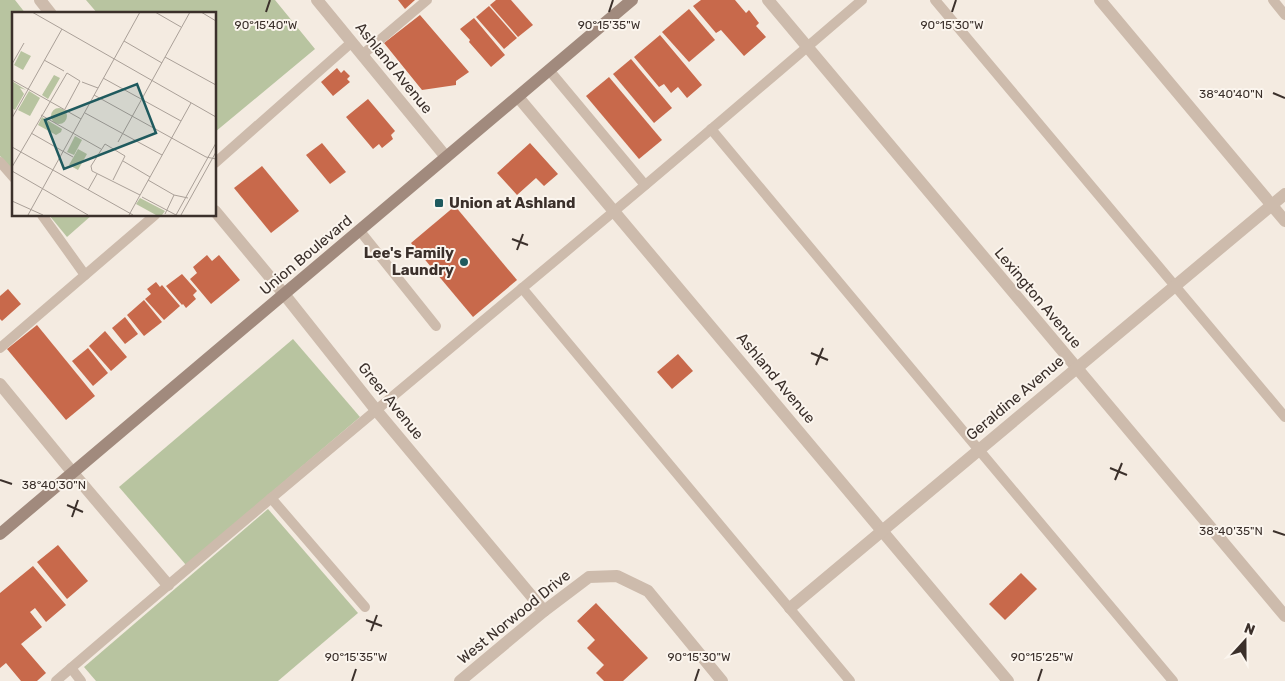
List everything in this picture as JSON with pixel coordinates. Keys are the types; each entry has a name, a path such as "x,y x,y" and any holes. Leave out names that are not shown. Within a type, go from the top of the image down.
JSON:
{"main road":[{"name":"Union Boulevard","path":"0,534 632,0"}],"street":[{"path":"40,0 49,12"},
{"name":"Ashland Avenue","path":"318,0 446,158"},
{"name":"Lexington Avenue","path":"768,0 1285,616"},
{"path":"1100,0 1285,221"},
{"name":"Ashland Avenue","path":"518,97 1008,681"},
{"name":"Geraldine Avenue","path":"790,608 1285,194"},
{"name":"Greer Avenue","path":"216,212 376,410 544,611"},
{"path":"0,384 168,585"},
{"name":"West Norwood Drive","path":"460,681 544,611 589,577 617,576 648,592 722,681"}],"lane":[{"path":"362,54 427,0"},
{"path":"56,681 862,0"},
{"path":"935,0 1285,417"},
{"path":"1273,0 1285,15"},
{"path":"216,162 352,42"},
{"path":"549,70 644,186"},
{"path":"711,129 1173,681"},
{"path":"0,162 12,176"},
{"path":"43,216 85,275"},
{"path":"0,348 154,216"},
{"path":"360,230 436,326"},
{"path":"522,288 850,681"},
{"path":"271,498 365,607"},
{"path":"71,668 81,681"}],"green space":[{"path":"0,0 15,0 24,12 12,12 12,170 0,156"},
{"path":"86,0 275,0 315,49 216,131 216,12 96,12"},
{"path":"50,216 91,216 67,237"},
{"path":"293,339 360,417 186,565 119,487"},
{"path":"268,509 358,613 278,681 96,681 84,667"}],"building":[{"path":"398,0 415,0 405,9"},
{"path":"496,0 511,0 533,25 518,37 490,5"},
{"path":"701,0 735,0 746,13 749,10 759,23 756,26 766,37 744,56 721,30 716,33 693,6"},
{"path":"489,6 517,38 504,49 476,17"},
{"path":"689,9 715,40 689,62 662,32"},
{"path":"420,15 469,72 456,81 456,85 422,90 384,43"},
{"path":"474,18 505,55 491,67 460,29"},
{"path":"660,35 702,85 687,98 678,87 671,93 664,84 659,87 634,57"},
{"path":"631,59 672,108 654,123 613,74"},
{"path":"337,68 341,73 344,70 350,76 347,79 350,82 333,96 321,82"},
{"path":"609,77 662,140 639,159 586,96"},
{"path":"368,99 395,131 391,135 393,139 382,148 379,144 373,149 346,117"},
{"path":"322,143 346,172 330,184 306,155"},
{"path":"530,143 558,174 544,186 536,178 517,195 497,173"},
{"path":"262,166 299,211 271,233 234,188"},
{"name":"Lee's Family Laundry","path":"455,206 517,280 473,317 411,243"},
{"path":"207,255 212,261 219,255 240,280 211,304 190,279 197,273 193,267"},
{"path":"182,274 197,291 193,295 196,299 186,308 166,286"},
{"path":"156,282 160,287 162,285 180,306 164,320 145,299 151,294 147,289"},
{"path":"8,289 21,304 2,321 0,319 0,296"},
{"path":"144,300 162,322 144,336 127,315"},
{"path":"125,317 138,334 125,344 112,328"},
{"path":"37,325 95,396 66,420 7,349"},
{"path":"105,331 127,357 111,371 89,346"},
{"path":"88,348 108,373 93,386 72,361"},
{"path":"678,354 693,371 672,389 657,372"},
{"path":"58,545 88,581 67,599 37,562"},
{"path":"33,566 66,605 46,622 35,608 30,612 42,627 21,644 46,673 37,681 21,681 6,663 0,668 0,593"},
{"path":"1021,573 1037,589 1005,620 989,604"},
{"path":"596,603 648,658 623,681 604,681 596,673 604,665 587,648 595,640 577,621"}],"place":[{"name":"Union at Ashland","path":"439,203"},
{"name":"Lee's Family Laundry","path":"464,262"}]}
